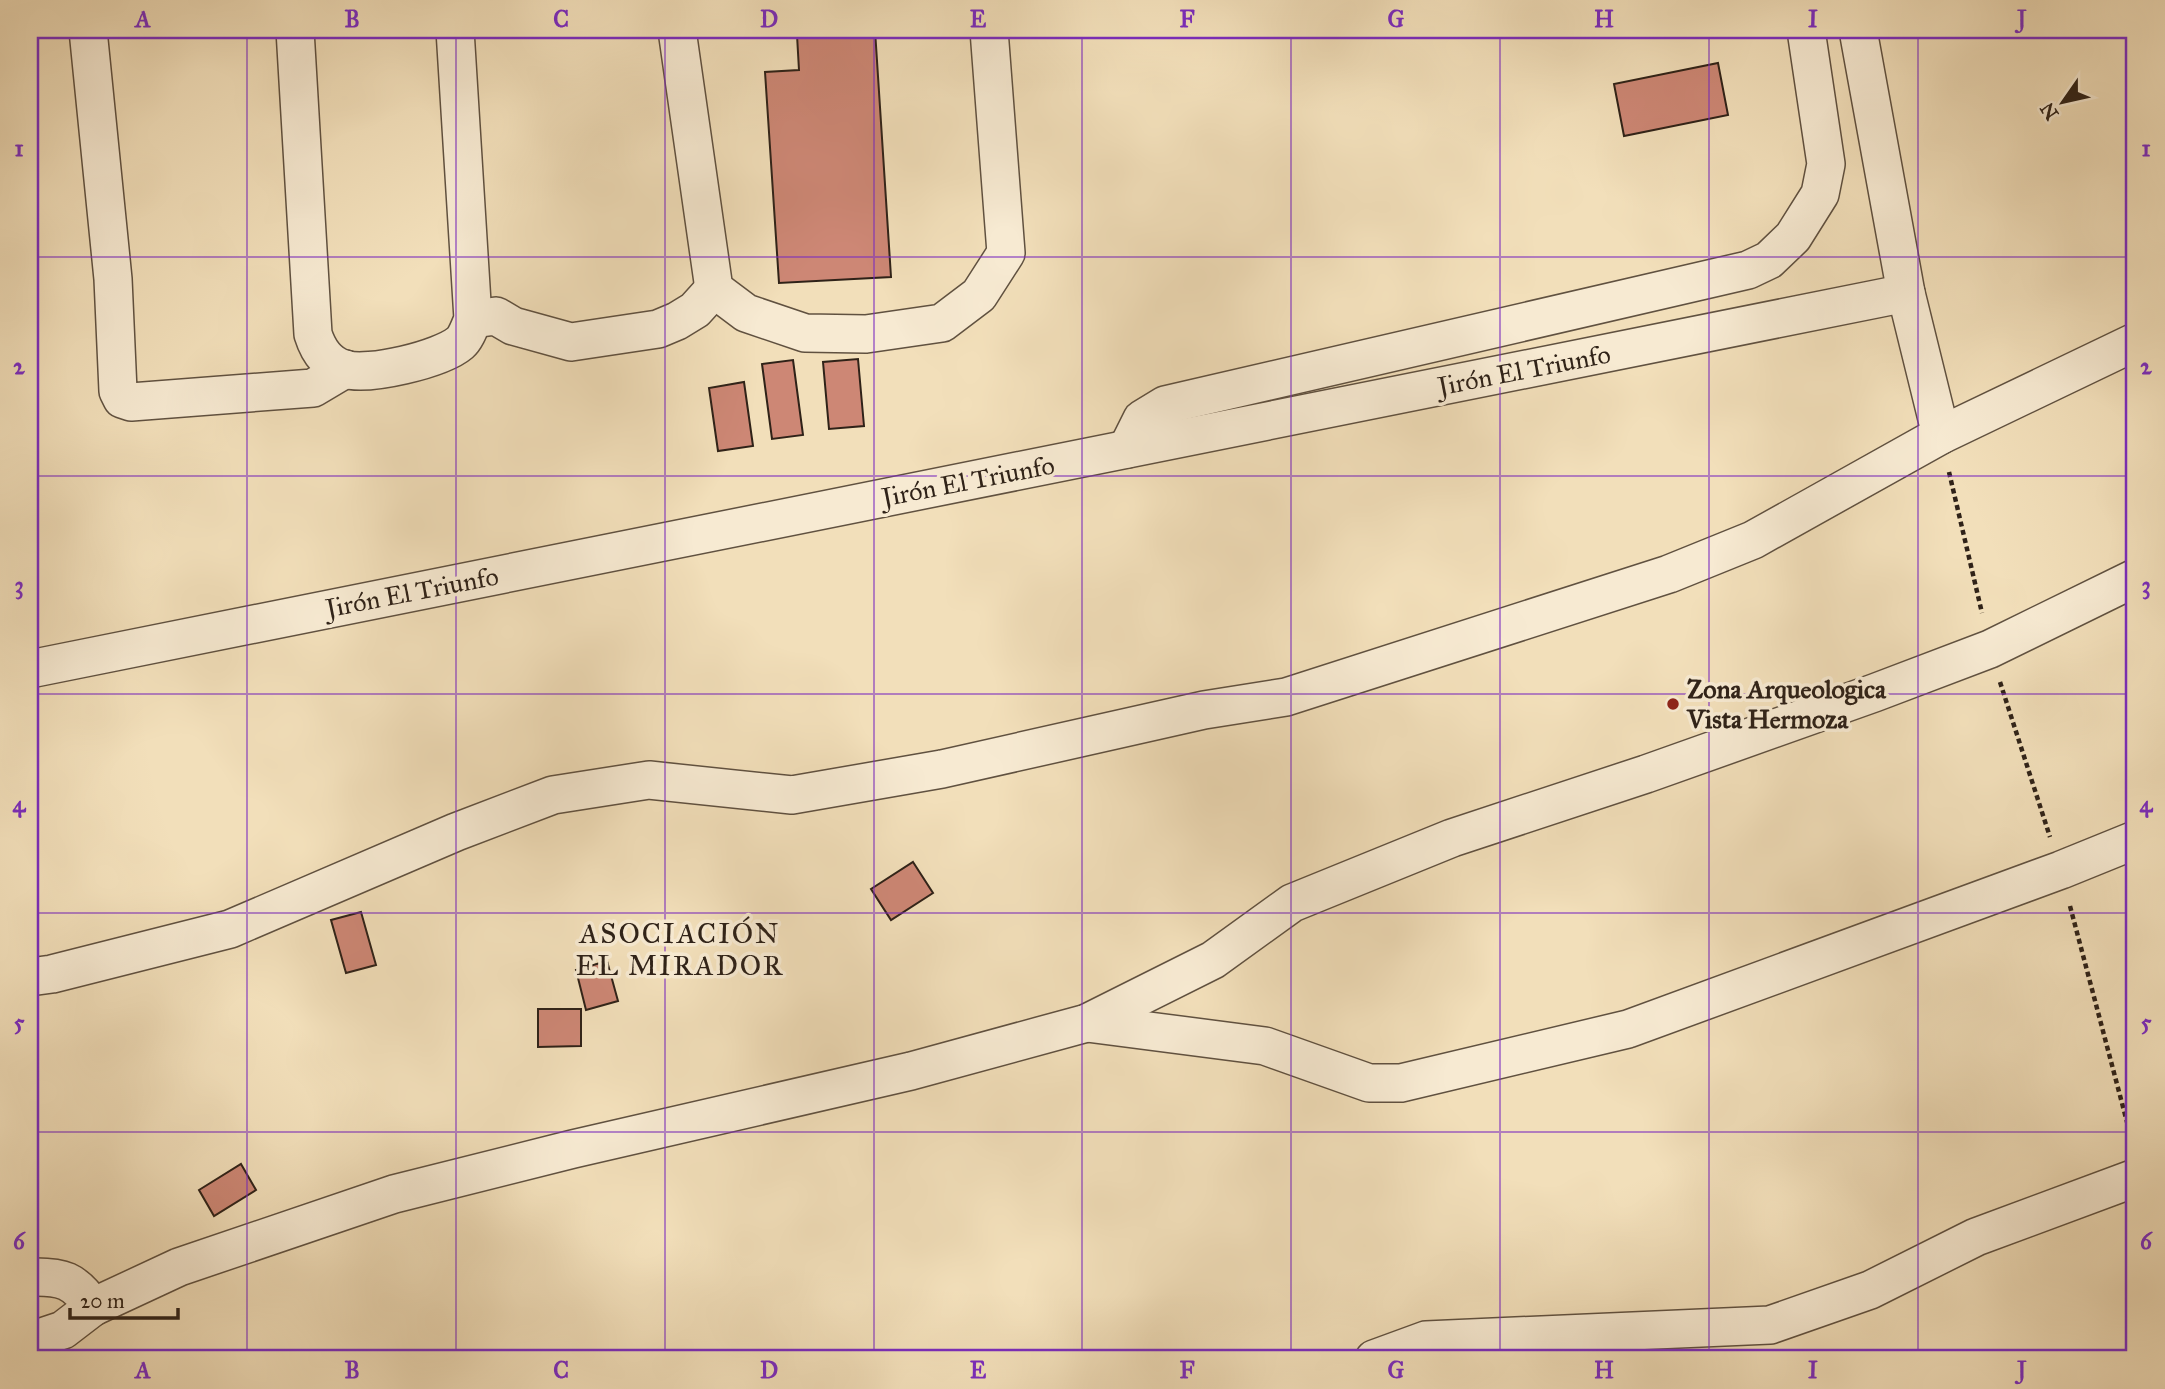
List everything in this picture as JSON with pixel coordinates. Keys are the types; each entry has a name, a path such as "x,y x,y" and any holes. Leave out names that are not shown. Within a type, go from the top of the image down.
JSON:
{"street":[{"path":"88,30 113,279 118,391 122,399 131,402 313,388 345,369"},
{"path":"295,30 313,334 324,356 345,369 358,371 411,364 439,354 461,342 474,319 454,30"},
{"path":"677,30 714,289 746,313 805,333 866,334 942,323 979,295 1006,253 989,30"},
{"path":"1127,449 1142,419 1165,405 1748,270 1769,260 1794,237 1820,194 1826,164 1806,30"},
{"path":"1858,30 1906,293 1941,435"},
{"path":"474,319 496,316 513,326 570,342 658,329 695,310 714,289"},
{"name":"Jirón El Triunfo","path":"30,668 1906,293"},
{"path":"30,977 52,974 230,929 456,832 553,795 649,780 792,795 942,769 1204,710 1286,697 1669,574 1753,540 1941,435 2135,342"},
{"path":"30,1341 63,1330 93,1307 179,1267 394,1194 573,1149 911,1071 1087,1023 1213,960 1292,904 1452,838 1646,774 1990,649 2135,578"},
{"path":"1087,1023 1265,1046 1369,1083 1401,1083 1628,1029 2061,870 2135,839"},
{"path":"1374,1359 1426,1340 1770,1325 1870,1290 1976,1237 2135,1178"},
{"path":"30,1277 57,1276 82,1291 93,1307"}],"path":[{"path":"1941,435 1990,649 2061,870 2135,1152"}],"building":[{"path":"875,30 891,277 779,283 765,72 799,70 797,35"},
{"path":"1718,63 1728,115 1624,136 1614,84"},
{"path":"858,359 864,426 829,429 823,362"},
{"path":"793,360 803,435 772,439 762,364"},
{"path":"744,382 753,446 718,451 709,388"},
{"path":"913,862 933,893 891,920 871,889"},
{"path":"361,912 376,965 346,973 331,920"},
{"path":"607,961 618,1001 586,1010 576,970"},
{"path":"538,1009 581,1009 581,1046 538,1047"},
{"path":"241,1164 256,1190 214,1216 199,1190"}],"place":[{"name":"Zona Arqueologica Vista Hermoza","path":"1673,704"}],"district":[{"name":"ASOCIACIÓN EL MIRADOR","path":"680,949"}]}
